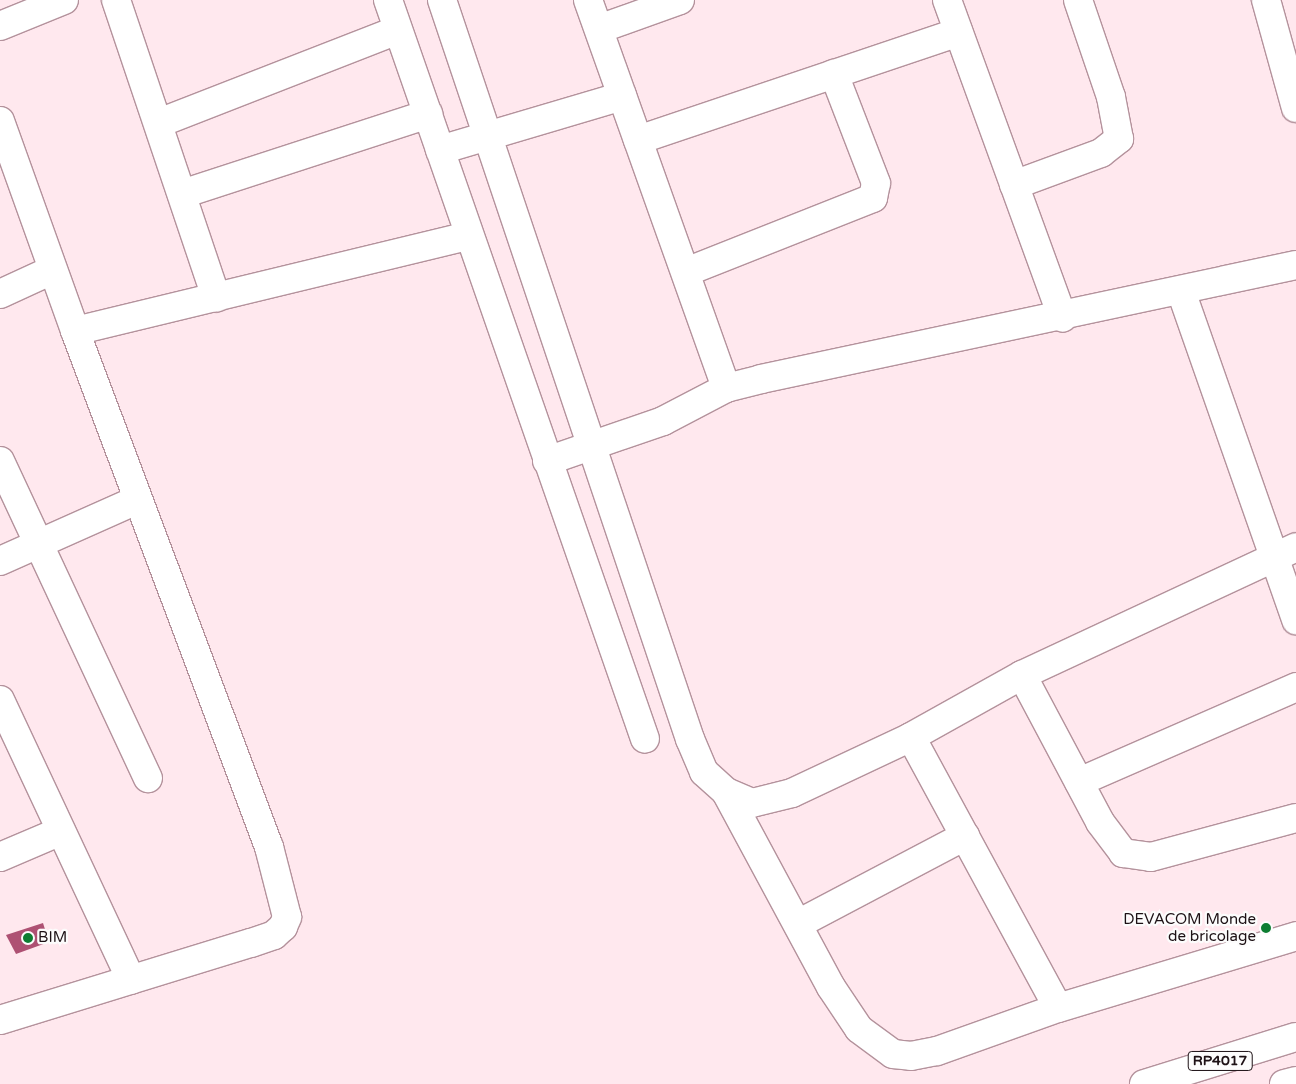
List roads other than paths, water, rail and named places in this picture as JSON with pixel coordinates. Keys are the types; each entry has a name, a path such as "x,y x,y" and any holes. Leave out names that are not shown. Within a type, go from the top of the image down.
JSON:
{"street":[{"path":"0,26 64,0"},
{"path":"116,0 159,123 216,298"},
{"path":"388,0 468,236 645,739"},
{"path":"442,0 590,446 690,739 704,772 726,792 741,800 764,802 792,793 912,738 1022,675 1285,552"},
{"path":"588,0 726,388"},
{"path":"599,29 680,0"},
{"path":"947,0 1062,318"},
{"path":"1014,185 1101,153 1119,139 1111,97 1078,0"},
{"path":"1266,0 1296,108"},
{"path":"159,123 397,30"},
{"path":"638,140 958,32"},
{"path":"686,272 873,198 876,182 834,74"},
{"path":"440,150 487,134 622,96"},
{"path":"182,194 428,114"},
{"path":"0,120 50,271 269,847 287,917 283,927 274,935 0,1020"},
{"path":"74,331 468,236"},
{"path":"547,460 682,414 726,388 962,334 1062,318 1296,265"},
{"path":"0,294 50,271"},
{"path":"1181,291 1285,552 1296,620"},
{"path":"0,461 148,778"},
{"path":"0,561 40,546 136,501"},
{"path":"1022,675 1112,841 1123,853 1138,857 1296,818"},
{"path":"1079,782 1296,687"},
{"path":"0,700 131,980"},
{"path":"912,738 1058,1008"},
{"path":"726,792 831,987 859,1029 893,1054 911,1056 937,1052 1058,1008 1296,936"},
{"path":"0,857 61,831"},
{"path":"798,924 965,836"},
{"name":"RP4017","path":"1144,1084 1296,1038"},
{"path":"1284,1084 1296,1081"}],"place":[{"name":"DEVACOM Monde de bricolage","path":"1266,928"},
{"name":"BIM","path":"28,938"}]}
